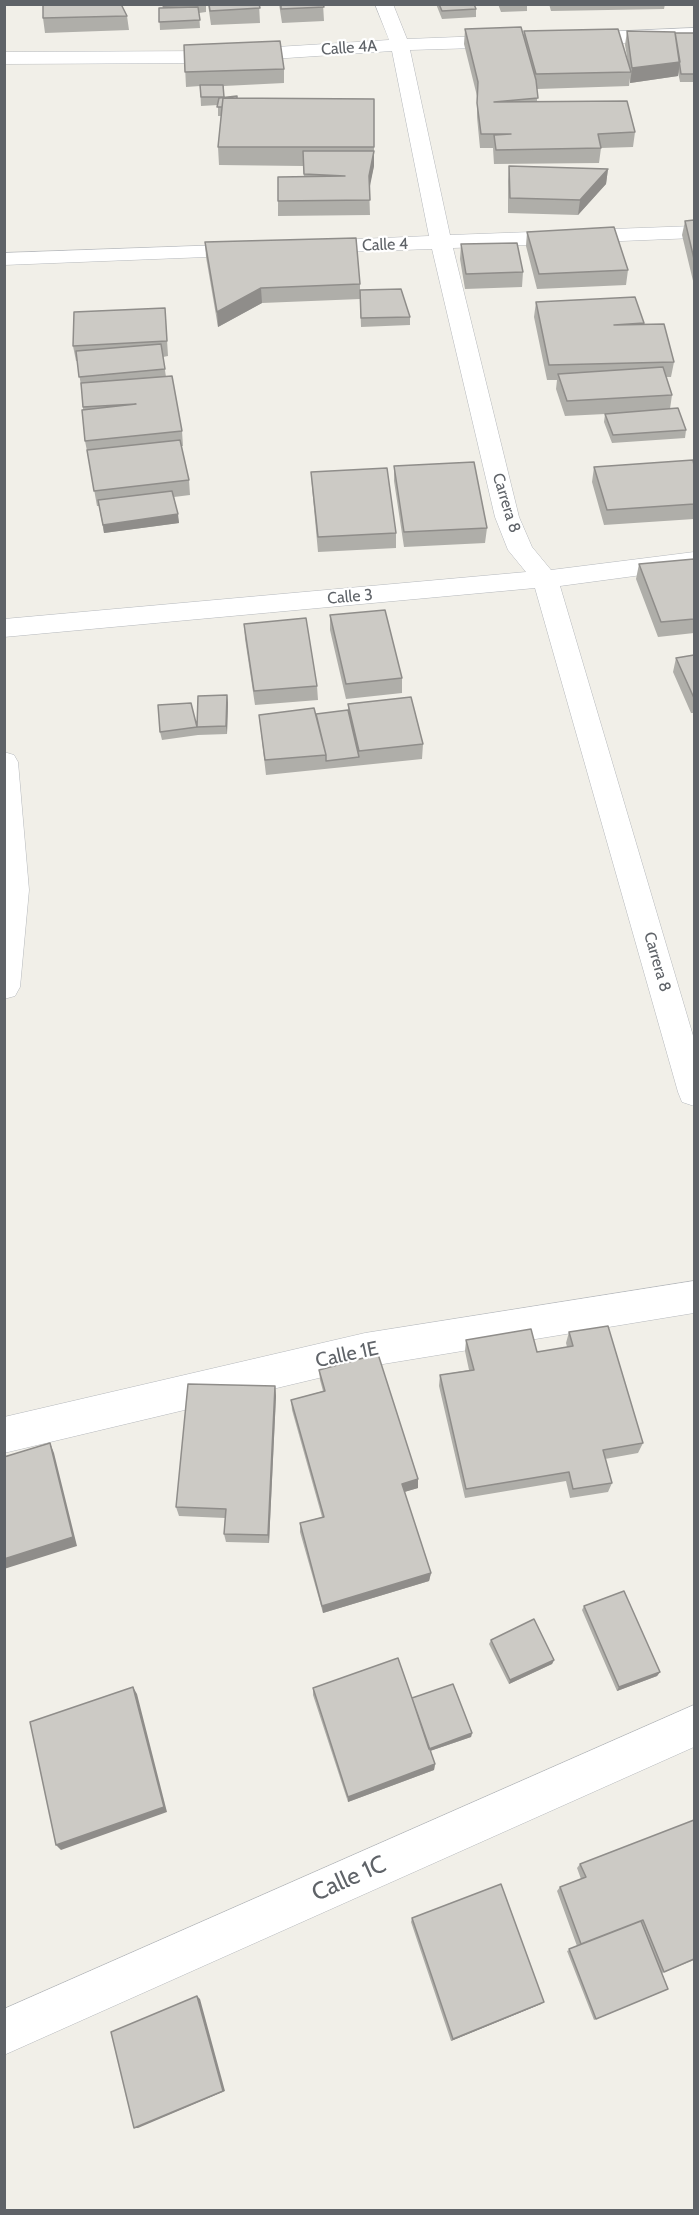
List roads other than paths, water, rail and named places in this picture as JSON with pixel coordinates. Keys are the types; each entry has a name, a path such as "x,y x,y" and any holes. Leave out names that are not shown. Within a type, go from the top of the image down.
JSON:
{"street":[{"name":"Carrera 8","path":"384,4 400,45 441,243 507,517 521,550 545,579 694,1092"},
{"path":"553,39 694,34"},
{"name":"Calle 4A","path":"4,58 212,57 400,45 530,40"},
{"name":"Calle 4","path":"288,248 694,232"},
{"path":"4,259 264,249"},
{"name":"Calle 3","path":"4,628 545,579 694,560"},
{"path":"4,762 14,890 4,987"},
{"name":"Calle 1E","path":"4,1435 365,1350 694,1297"},
{"name":"Calle 1C","path":"4,2031 694,1726"}]}
